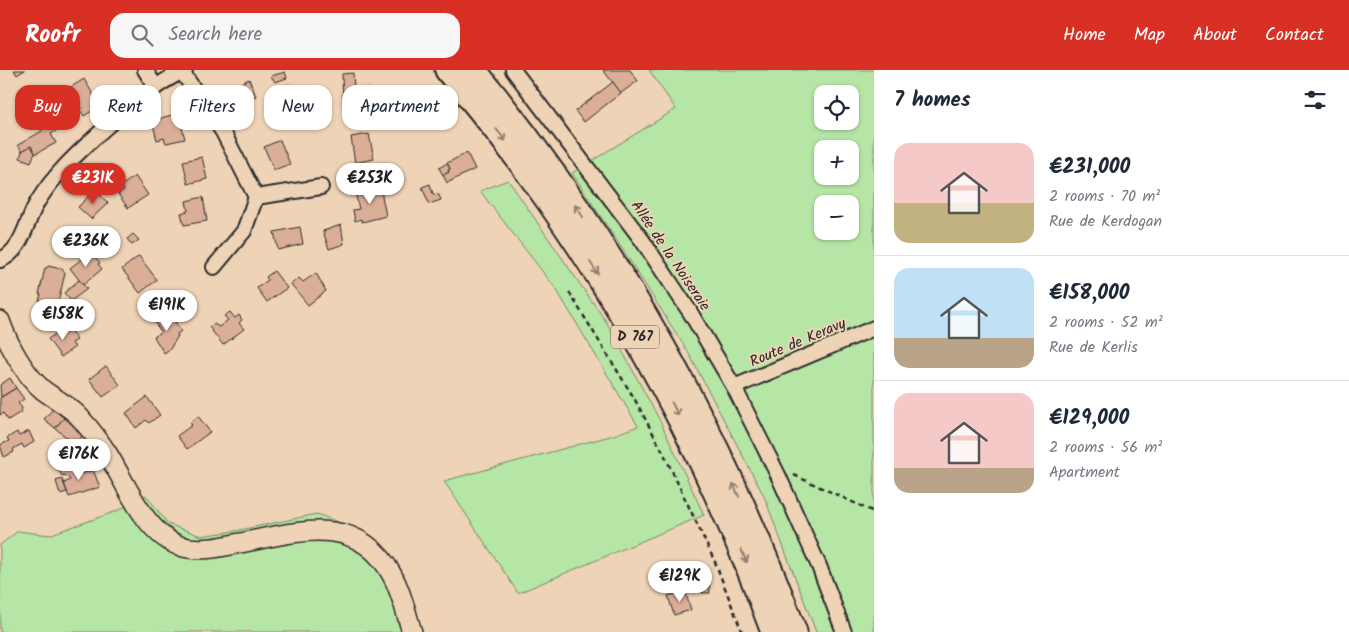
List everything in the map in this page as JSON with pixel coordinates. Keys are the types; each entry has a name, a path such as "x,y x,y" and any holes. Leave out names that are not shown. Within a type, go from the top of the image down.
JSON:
{"highway":[{"name":"D 767","path":"448,70 551,202 629,325 671,400 708,474 762,599 774,632"},
{"name":"D 767","path":"474,70 532,144 570,198 611,260 655,333 693,401 740,499 773,575 794,632"}],"street":[{"path":"145,70 155,85"},
{"name":"Allée de la Noiseraie","path":"513,70 642,240 690,312 734,386 819,566 844,632"},
{"path":"160,85 184,71 223,132 256,197 244,231 214,267"},
{"path":"0,260 8,257 15,250 37,202 71,159 104,130"},
{"path":"256,197 321,187"},
{"path":"0,320 3,341 33,381 81,418 106,452 149,523 164,537 180,546 199,549 221,547 292,533 323,530 348,535 367,546 381,559 400,593 412,632"},
{"name":"Route de Keravy","path":"734,386 874,328"}],"path":[{"path":"569,292 634,398 663,452 715,562 742,632"},
{"path":"775,470 874,512"}],"green space":[{"path":"649,70 874,70 874,632 816,632 764,496 688,352 572,173 676,109"},
{"path":"508,180 607,323 659,419 704,515 518,593 444,481 614,435 638,426 556,289 480,191"},
{"path":"146,495 168,524 201,536 317,514 367,533 393,561 419,632 0,632 0,545 18,531 49,535 117,511"}],"building":[{"path":"14,70 25,70 17,75"},
{"path":"603,70 630,70 638,81 621,93"},
{"path":"285,72 287,78 275,82 271,76"},
{"path":"353,73 354,85 342,85 342,74"},
{"path":"84,79 90,89 90,112 84,116 80,110 83,107 80,102 80,85 74,85"},
{"path":"249,79 251,85 237,85"},
{"path":"613,82 621,93 584,122 575,111"},
{"path":"171,115 171,130 183,130 185,139 166,143 164,138 157,140 154,130 161,130 161,118"},
{"path":"57,130 51,134 56,143 35,154 31,146 22,151 18,145 42,131"},
{"path":"369,134 374,159 355,163 351,137"},
{"path":"280,140 290,164 274,170 264,147"},
{"path":"31,146 35,153 31,162 20,158 22,151"},
{"path":"467,153 475,169 447,183 443,175 449,172 448,170 450,169 447,163"},
{"path":"202,157 207,179 188,184 183,161"},
{"path":"447,163 450,169 448,170 449,172 443,175 439,168"},
{"path":"135,176 148,195 128,208 118,194 124,190 121,186"},
{"path":"430,184 433,194 439,195 441,200 429,204 422,187"},
{"path":"380,186 386,216 362,222 361,219 355,221 353,210 359,209 355,192"},
{"path":"95,190 108,203 91,219 78,207"},
{"path":"203,197 207,221 184,225 181,213 188,211 186,201"},
{"path":"341,225 344,244 329,249 323,231"},
{"path":"300,227 303,244 278,250 274,232"},
{"path":"133,234 139,240 132,245 127,239"},
{"path":"91,252 100,263 98,264 102,269 83,285 70,268"},
{"path":"139,256 157,280 140,293 122,269"},
{"path":"48,266 62,269 65,273 58,303 54,305 39,301 45,268"},
{"path":"274,271 287,288 267,302 257,288 268,280 266,277"},
{"path":"316,273 326,291 308,305 291,284 299,278 303,282"},
{"path":"79,280 87,289 71,301 64,293"},
{"path":"168,311 181,331 177,334 178,336 170,349 164,353 154,337 161,332 154,321"},
{"path":"230,312 235,318 239,315 242,320 239,323 244,329 223,345 209,327 214,324 219,327 228,320 224,316"},
{"path":"67,326 77,340 72,343 75,347 61,357 48,339"},
{"path":"106,366 120,385 103,397 89,379"},
{"path":"10,378 16,388 1,397 0,385"},
{"path":"16,388 24,399 18,403 22,408 21,412 8,420 3,413 0,415 0,398"},
{"path":"147,397 160,415 149,423 146,420 136,428 126,413"},
{"path":"53,409 64,418 55,428 44,419"},
{"path":"198,416 210,432 187,449 177,436 192,425 190,423"},
{"path":"64,418 84,434 75,444 55,428"},
{"path":"29,431 34,442 24,448 22,444 13,449 14,452 4,457 0,445 9,441 7,438 17,432 19,436"},
{"path":"78,465 81,474 93,470 100,487 69,497 64,483 70,480 64,475 62,476 59,470"},
{"path":"62,479 67,492 60,494 56,481"},
{"path":"709,579 710,593 702,593 701,580"},
{"path":"685,591 691,610 674,615 668,596"}]}
